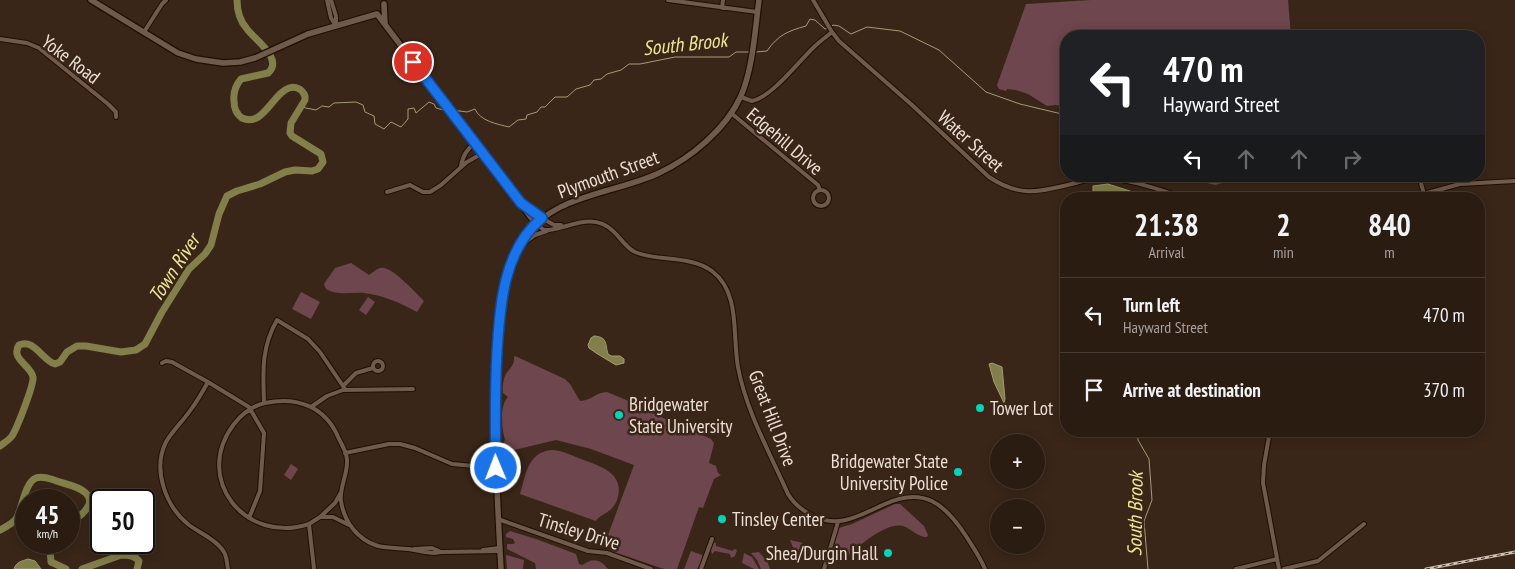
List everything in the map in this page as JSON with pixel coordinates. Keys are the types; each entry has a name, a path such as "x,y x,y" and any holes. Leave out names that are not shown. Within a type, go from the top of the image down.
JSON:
{"main road":[{"path":"91,0 178,53 202,60 234,62 268,53 301,36 377,14 386,2"},
{"name":"Plymouth Street","path":"501,569 496,468 495,387 500,310 504,286 519,247 536,224 553,211 574,201 636,182 665,170 702,144 720,127 740,97 747,76 759,0"},
{"path":"386,2 386,25"},
{"path":"377,14 536,224"},
{"path":"521,203 542,218"}],"street":[{"path":"144,32 166,0"},
{"path":"326,0 331,18 336,26"},
{"path":"332,0 336,16 336,26"},
{"path":"668,0 757,12"},
{"path":"722,8 723,0"},
{"name":"Water Street","path":"812,0 839,41 912,105 989,178 1006,188 1022,192 1042,190 1078,182"},
{"path":"740,97 752,101 761,97 784,78 830,29"},
{"name":"Yoke Road","path":"0,39 27,43 39,48 108,104 116,112 116,117"},
{"name":"Edgehill Drive","path":"731,113 818,185 820,190 826,192 829,196 827,202 823,205 818,204 814,199 814,194 820,190"},
{"path":"461,166 464,154 475,143"},
{"path":"387,192 410,185 423,192 430,192 441,186 461,166 483,153"},
{"path":"1485,182 1515,181"},
{"name":"Water Street","path":"1123,182 1164,192"},
{"path":"1431,192 1460,184 1480,182"},
{"name":"Great Hill Drive","path":"542,218 554,225 589,221 601,223 610,228 632,251 697,264 719,278 727,290 731,301 737,361 746,396 788,494 795,504 808,514 825,521 838,522 858,517 900,498 926,499 940,505 953,517 986,569"},
{"path":"536,224 545,230 555,229"},
{"name":"Great Hill Drive","path":"519,247 535,235 565,225"},
{"path":"264,403 265,350 269,335 277,320 308,339 320,352 344,387"},
{"path":"162,363 166,361 172,362 251,408 264,431 260,491 249,518"},
{"path":"312,407 344,387 356,373 373,368"},
{"path":"208,382 194,406 166,442 161,471 166,494 174,511 190,526 221,548 228,569"},
{"path":"344,387 413,389"},
{"path":"342,488 335,503 309,524 298,527 266,527 235,508 227,496 221,481 219,465 222,448 228,433 251,408 264,403 288,401 312,407 329,420 345,453 347,462 341,501 350,526"},
{"path":"1269,437 1263,483 1279,569"},
{"path":"345,453 389,444 400,444 416,448 452,464 496,468"},
{"path":"320,516 333,517 350,526 361,537 374,544 409,550 432,548 441,552 500,549"},
{"name":"Tinsley Drive","path":"498,519 588,551 605,553 651,569"},
{"path":"824,569 838,522"},
{"path":"309,524 314,569"},
{"path":"1284,569 1318,561 1364,524"},
{"path":"700,569 712,539"},
{"path":"1236,569 1277,558"}],"shaded area":[{"path":"1091,0 1288,0 1290,30 1060,30 1060,106 1047,106 1028,94 1016,90 1007,89 1006,91 999,89 997,85 1026,4"},
{"path":"1203,182 1226,182 1215,185"},
{"path":"1108,184 1133,192 1093,192 1093,186"},
{"path":"351,263 369,275 380,268 388,269 405,282 424,301 417,312 378,296 364,293 340,293 326,289 324,284 335,268"},
{"path":"301,292 320,302 311,319 292,309"},
{"path":"368,297 375,302 366,315 359,310"},
{"path":"594,336 604,339 608,354 620,356 624,359 624,363 616,365 589,348 588,345"},
{"path":"515,356 565,379 580,401 607,392 658,413 661,417 711,439 714,443 709,463 716,466 718,473 721,475 714,479 703,508 699,507 677,569 664,569 611,551 607,543 608,535 634,465 591,449 556,440 510,451 503,444 505,440 502,412 508,397 503,393 503,384"},
{"path":"992,363 1002,367 1004,403 994,382 989,364"},
{"path":"551,450 570,454 610,472 618,483 619,491 615,505 596,521 520,494 532,460 537,455"},
{"path":"291,464 298,469 291,480 284,475"},
{"path":"895,504 900,504 924,526 927,537 920,536 903,526 887,528 862,544 842,561 838,561 832,552 839,528"},
{"path":"510,531 576,554 579,564 582,565 596,560 608,569 536,569 535,563 507,549 507,544 515,543 513,539 506,537 506,534"},
{"path":"790,540 803,543 799,552 794,550"},
{"path":"714,542 716,546 733,551 734,549 737,550 735,556 731,558 730,554 715,551 712,554 711,550"},
{"path":"691,551 702,555 703,560 697,569 684,569"},
{"path":"759,552 767,561 770,569 761,569 751,553"},
{"path":"744,553 752,557 759,569 754,569 742,563"},
{"path":"506,555 524,560 523,569 507,569"},
{"path":"28,559 35,561 41,569 14,569 18,563"}],"waterway":[{"name":"Town River","path":"0,446 11,437 33,382 29,369 17,354 19,345 29,344 55,364 60,362 67,352 77,346 121,352 136,350 145,344 162,312 189,269 205,254 211,245 219,214 227,196 260,184 285,172 318,169 323,162 321,154 290,133 291,123 305,100 304,94 298,89 292,87 283,91 256,118 249,120 242,118 237,112 234,106 234,95 239,81 268,73 272,68 273,62 266,50 242,22 237,0"},
{"name":"South Brook","path":"756,52 767,51 779,37 806,26 810,19 815,20 825,29 827,28"},
{"name":"South Brook","path":"831,27 833,25 839,26 851,34 867,27 900,31 939,50 986,92 1020,104 1060,114"},
{"name":"South Brook","path":"452,110 467,112 475,109 485,119 509,127 518,120 526,119 527,115 537,112 541,107 545,107 555,97 567,97 576,89 590,85 594,80 621,70 629,64 640,64 675,57 729,57 736,52 749,52"},
{"name":"South Brook","path":"301,107 316,110 322,106 329,107 334,103 356,102 363,105 365,112 374,116 375,124 384,129 391,122 401,127 408,119 408,109 414,108 416,113 429,102 434,104 436,108 448,111"},
{"name":"South Brook","path":"1138,437 1149,459 1152,500 1144,521 1148,569"},
{"name":"Town River","path":"27,489 32,480 39,477 79,489"},
{"name":"Town River","path":"80,490 86,493 90,502 80,515"},
{"name":"Town River","path":"0,530 15,520"},
{"name":"Town River","path":"50,554 51,562 66,569"},
{"name":"Town River","path":"82,569 121,555 137,559 139,561 137,569"}],"railway":[{"path":"1426,569 1515,552"}],"place":[{"name":"Tower Lot","path":"980,408"},
{"name":"Bridgewater State University","path":"619,415"},
{"name":"Bridgewater State University Police","path":"958,472"},
{"name":"Tinsley Center","path":"722,519"},
{"name":"Shea/Durgin Hall","path":"888,553"}],"route":[{"path":"413,62 521,203 531,212 542,218 521,243 508,274 501,299 495,387 496,468"}]}
